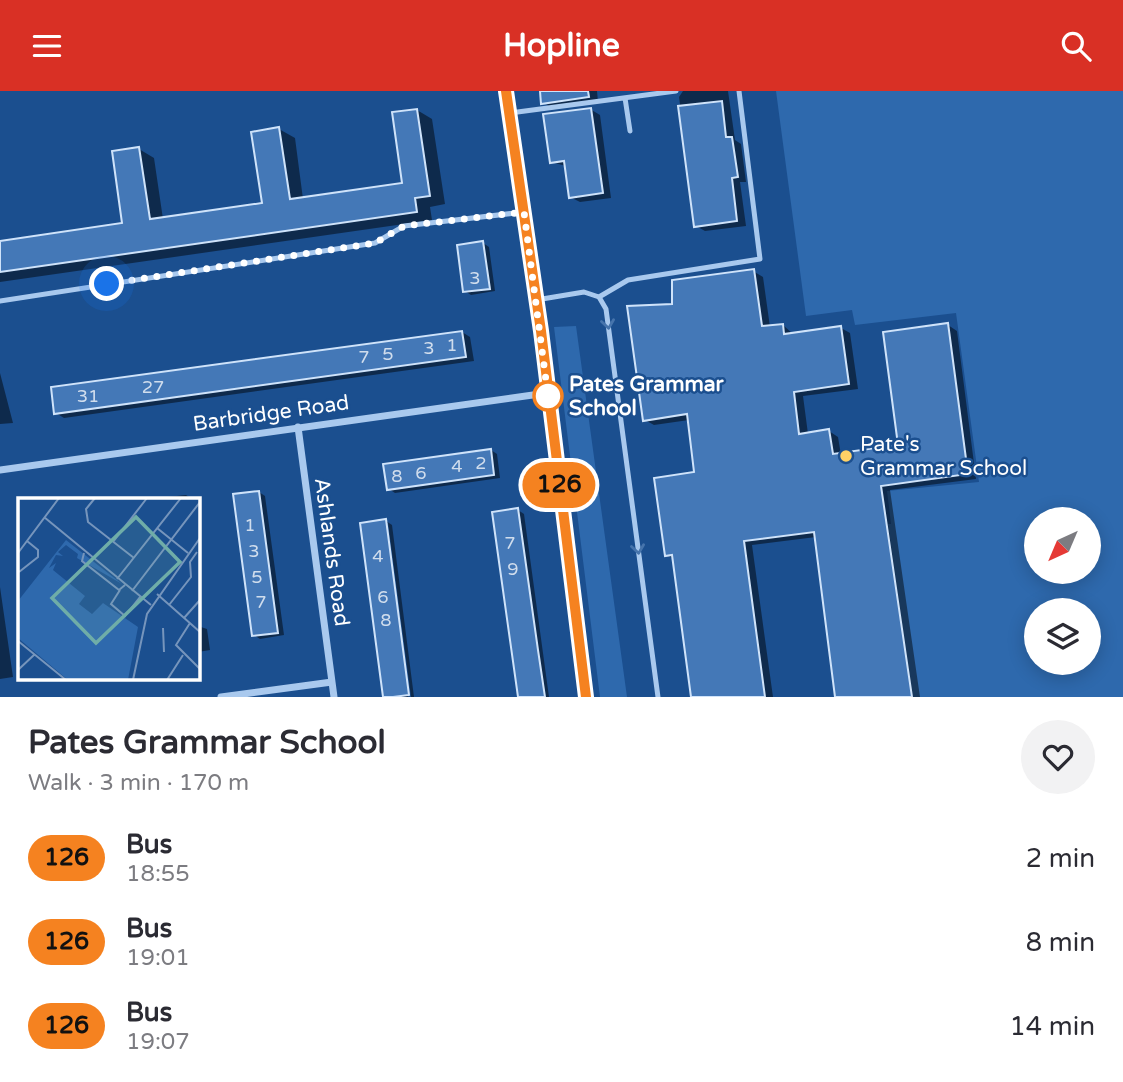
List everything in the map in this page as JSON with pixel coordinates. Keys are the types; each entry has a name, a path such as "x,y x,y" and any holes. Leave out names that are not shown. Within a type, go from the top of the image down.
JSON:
{"street":[{"path":"506,91 536,300 586,697"},
{"name":"Barbridge Road","path":"0,470 547,393"},
{"name":"Ashlands Road","path":"298,427 334,697"},
{"path":"221,697 332,682"}],"lane":[{"path":"510,113 625,98 635,94 676,91"},
{"path":"599,297 628,279 760,260 739,91"},
{"path":"625,98 630,131"},
{"path":"0,301 375,243 404,226 524,212"},
{"path":"536,300 584,292 599,297 606,309 658,697"}],"shaded area":[{"path":"776,91 1123,91 1123,697 912,697 906,649 898,649 896,640 904,639 888,524 891,524 887,491 979,482 956,313 855,325 852,310 806,316"},
{"path":"576,326 627,697 600,697 554,327"}],"building":[{"path":"540,91 588,91 589,97 541,104"},
{"path":"722,101 726,137 732,137 738,177 732,178 737,221 694,227 678,106"},
{"path":"591,108 603,193 569,198 564,161 550,163 543,114"},
{"path":"417,109 430,196 415,198 417,212 0,272 0,241 122,223 112,151 139,147 150,219 262,203 251,132 279,127 290,199 402,183 392,112"},
{"path":"483,241 490,289 463,292 457,245"},
{"path":"754,269 762,326 783,324 784,334 841,326 849,384 794,392 799,434 829,429 833,454 898,445 883,332 948,323 968,474 881,486 912,697 835,697 814,532 744,541 765,697 691,697 672,555 665,556 654,478 694,472 687,414 643,421 627,306 672,304 672,280"},
{"path":"462,331 466,357 54,414 51,387"},
{"path":"491,449 494,475 387,490 383,464"},
{"path":"259,491 278,633 252,636 233,494"},
{"path":"518,508 545,697 518,697 492,512"},
{"path":"386,519 409,695 393,697 383,697 360,523"}],"bus line":[{"name":"126","path":"506,91 541,331 586,697"}],"place":[{"name":"Pates Grammar School","path":"548,396"},
{"name":"Pate's Grammar School","path":"846,456"}],"route":[{"path":"107,284 375,243 404,226 524,212 548,396"}]}
